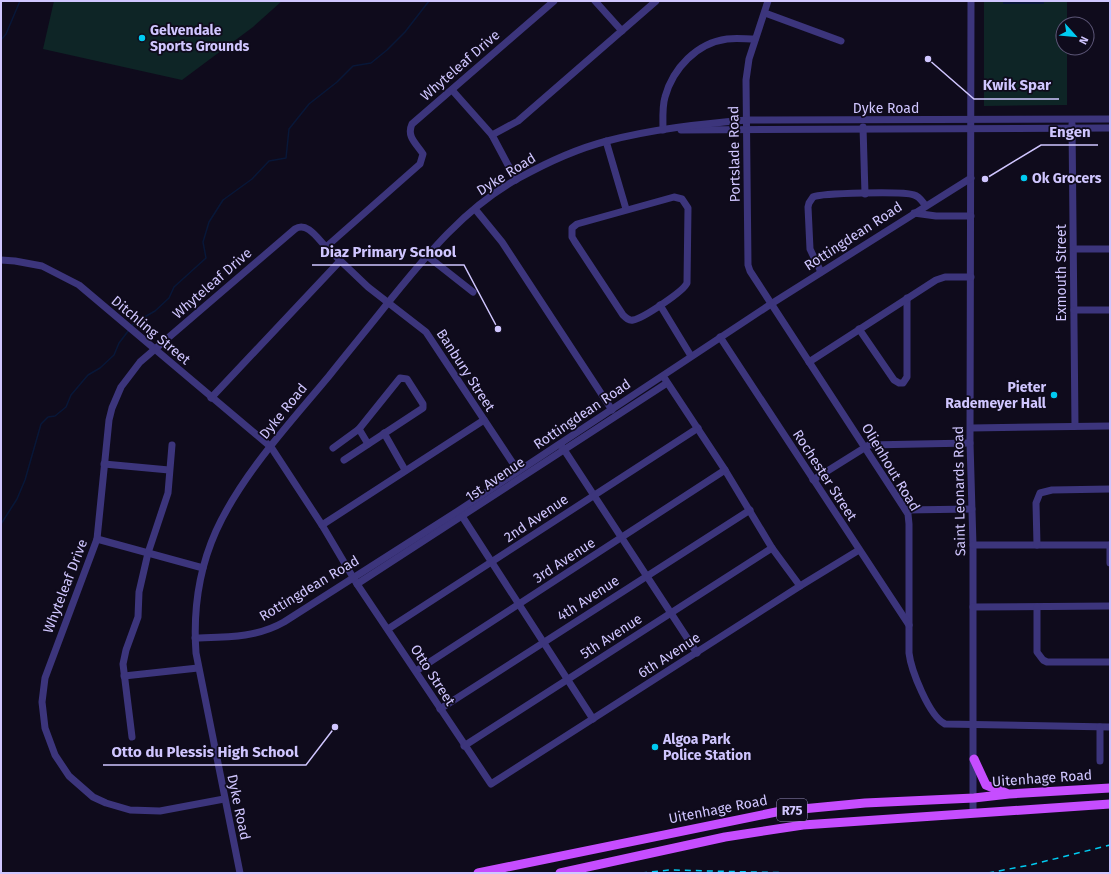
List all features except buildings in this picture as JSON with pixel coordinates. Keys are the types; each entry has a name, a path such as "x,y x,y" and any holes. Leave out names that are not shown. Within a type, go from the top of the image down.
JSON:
{"main road":[{"path":"974,759 986,785 1009,794"},
{"name":"Uitenhage Road","path":"478,873 781,811 865,803 974,798 1009,794 1110,788"},
{"name":"Uitenhage Road","path":"560,873 688,844 753,832 844,821 1110,804"}],"street":[{"name":"Whyteleaf Drive","path":"224,799 160,811 136,811 115,806 93,797 81,788 62,766 51,748 42,713 45,678 97,539 109,420 116,398 127,377 154,350 297,227 308,228 326,247 420,164 423,159 423,154 410,136 411,127 415,121 554,1"},
{"path":"595,1 622,31"},
{"path":"492,135 518,121 656,1"},
{"name":"Portslade Road","path":"768,1 755,39 747,69 748,265 750,271 772,304"},
{"name":"Saint Leonards Road","path":"971,1 970,444 973,545 974,812"},
{"path":"765,13 841,42"},
{"path":"663,130 664,103 667,90 675,74 688,58 699,50 721,40 755,39"},
{"path":"452,90 492,135 516,180"},
{"name":"Dyke Road","path":"240,873 198,668 195,638 196,607 203,568 213,539 230,504 271,447 426,255 475,208 516,180 568,154 606,141 700,124 747,120 863,121 970,118 1110,119"},
{"name":"Exmouth Street","path":"1072,119 1075,426"},
{"path":"863,121 865,194"},
{"name":"Dyke Road","path":"663,130 747,131 1110,128"},
{"path":"606,141 626,210"},
{"name":"Rottingdean Road","path":"195,638 245,636 264,631 284,622 354,576 460,513 518,471 562,446 691,356 925,205 971,178"},
{"path":"821,272 808,243 809,203 816,196 913,194 919,197 925,205"},
{"path":"674,197 682,198 687,205 687,283 680,292 660,305 636,320 625,318 572,237 572,228 577,224 626,210 674,197"},
{"path":"475,208 502,242 612,410"},
{"path":"914,212 936,216 971,216"},
{"name":"Banbury Street","path":"326,247 368,287 421,327 430,338 518,471"},
{"path":"1074,249 1110,248"},
{"path":"426,255 473,292"},
{"name":"Ditchling Street","path":"1,260 28,263 57,273 79,285 135,334 271,447 322,524"},
{"path":"211,398 340,261"},
{"path":"809,362 940,278 971,277"},
{"path":"859,329 894,380 899,383 903,383 907,377 907,298"},
{"name":"Olienhout Road","path":"772,304 906,510 909,524 909,653 913,672 936,716 945,724 1110,727"},
{"path":"660,305 691,356"},
{"path":"1074,310 1110,310"},
{"name":"Rochester Street","path":"720,337 910,626"},
{"path":"663,375 725,470 772,548 800,586"},
{"path":"333,448 359,429 398,380 404,378 424,407 344,460"},
{"name":"1st Avenue","path":"358,584 460,513 562,446 667,382"},
{"path":"322,524 484,420"},
{"path":"971,428 1110,426"},
{"name":"2nd Avenue","path":"388,629 492,563 698,428"},
{"path":"359,429 368,444"},
{"path":"384,433 406,470"},
{"path":"813,480 864,446 873,444 970,444"},
{"path":"132,737 124,676 124,657 139,615 140,586 148,553 167,496 172,445"},
{"path":"562,446 697,653"},
{"path":"104,464 169,470"},
{"name":"3rd Avenue","path":"416,671 725,470"},
{"path":"1037,545 1036,503 1040,493 1052,490 1110,489"},
{"path":"906,510 972,509"},
{"name":"4th Avenue","path":"440,708 646,575 750,510"},
{"path":"460,513 593,719"},
{"name":"Otto Street","path":"322,524 358,584 464,746 489,783 493,784"},
{"path":"97,539 203,568"},
{"path":"973,545 1110,545 1110,563"},
{"name":"5th Avenue","path":"464,746 772,548"},
{"name":"6th Avenue","path":"493,784 800,586 859,550"},
{"path":"973,607 1110,606"},
{"path":"1037,607 1037,652 1043,660 1048,662 1110,662"},
{"path":"124,676 198,668"},
{"path":"1100,727 1100,760"}],"green space":[{"name":"Gelvendale Sports Grounds","path":"54,1 282,1 253,27 182,80 43,49"},
{"path":"984,1 1067,1 1067,16 1055,16 1055,56 1067,56 1067,105 984,106"}],"water":[{"path":"1003,1 1044,1 1044,4 1003,4"}],"waterway":[{"path":"1,40 6,34 20,1"},
{"path":"131,327 134,323 155,311 169,298 174,287 206,258 203,242 209,222 223,200 252,179 269,161 286,158 289,129 309,104 337,82 353,66 371,63 387,50 405,32 429,1"},
{"path":"1,524 17,499 25,480 41,424 48,417 55,416 66,407 71,395 88,375 100,368 114,355 119,343 129,330"}],"railway":[{"path":"988,873 1030,865 1110,845"},
{"path":"641,873 670,870 795,873"}],"place":[{"name":"Gelvendale Sports Grounds","path":"142,38"},
{"name":"Kwik Spar","path":"928,59"},
{"name":"Ok Grocers","path":"1024,178"},
{"name":"Engen","path":"985,179"},
{"name":"Diaz Primary School","path":"498,329"},
{"name":"Pieter Rademeyer Hall","path":"1054,395"},
{"name":"Otto du Plessis High School","path":"335,727"},
{"name":"Algoa Park Police Station","path":"655,747"}]}
